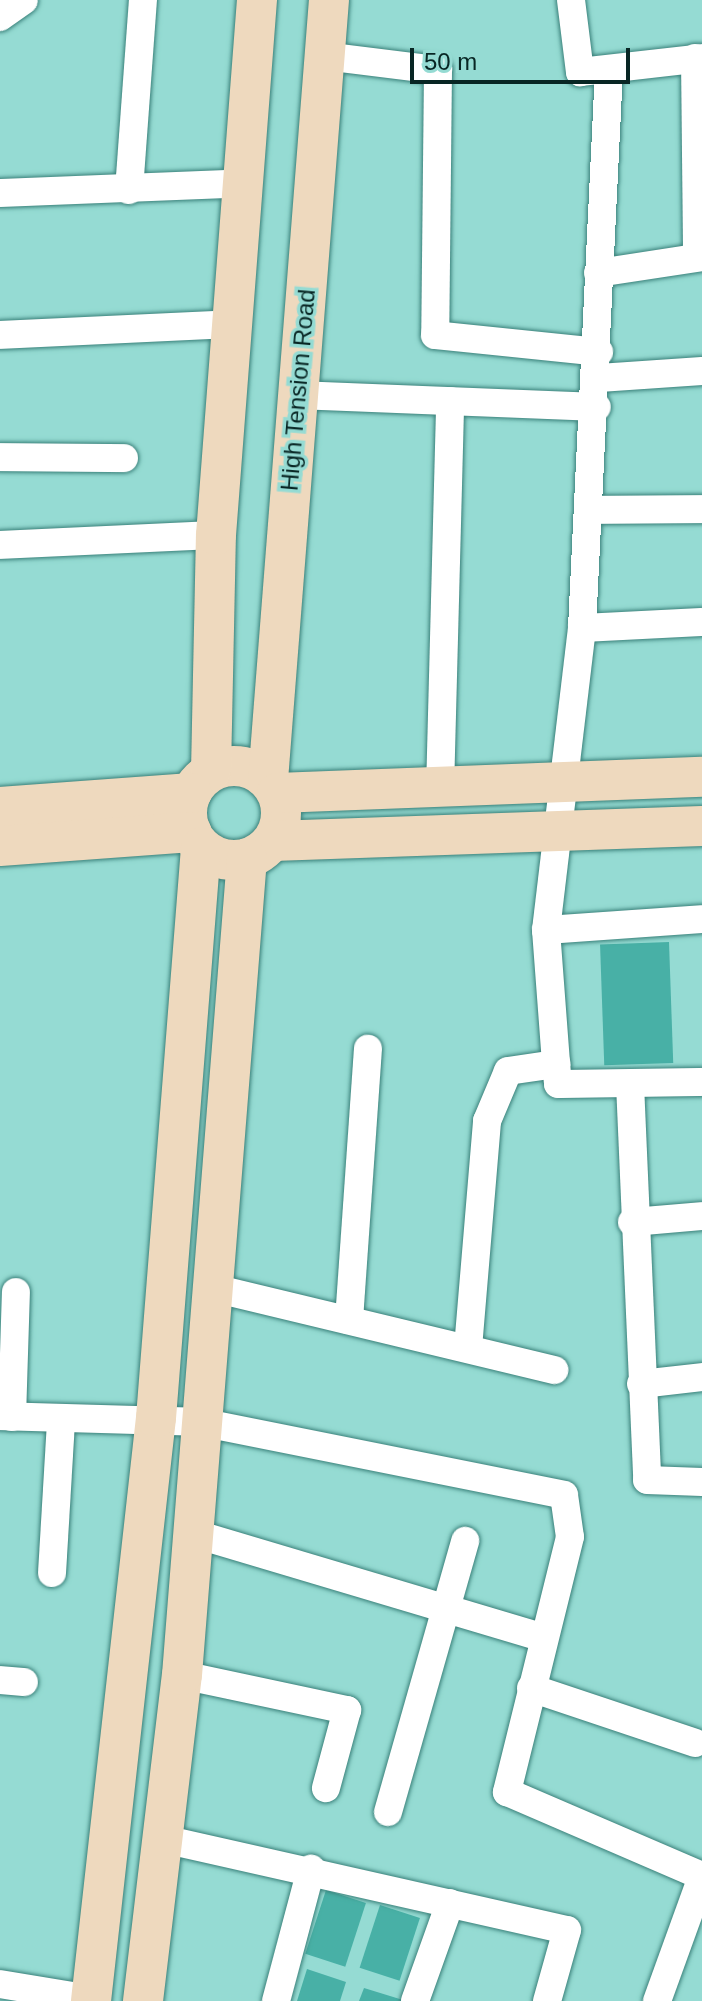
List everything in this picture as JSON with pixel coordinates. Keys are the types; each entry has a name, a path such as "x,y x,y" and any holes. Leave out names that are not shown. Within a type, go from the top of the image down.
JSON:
{"street":[{"path":"0,17 24,0"},
{"path":"129,190 143,0"},
{"path":"0,1984 91,2000 156,1418 216,535 257,0"},
{"name":"High Tension Road","path":"273,787 298,395 329,0"},
{"path":"571,0 580,72 698,58 700,257 598,273"},
{"path":"325,56 438,70 435,335 599,365 702,371"},
{"path":"609,70 598,273 597,407 582,628 563,784 552,835 546,930 556,1064 558,1084 702,1082"},
{"path":"0,193 244,183"},
{"path":"0,335 233,324"},
{"path":"298,395 597,407"},
{"path":"440,791 450,401"},
{"path":"0,457 124,458"},
{"path":"590,510 702,509"},
{"path":"0,545 216,535"},
{"path":"582,628 702,622"},
{"path":"0,807 201,782 241,766 273,787 440,791 702,777"},
{"path":"143,2001 182,1675 200,1422 217,1289 260,850 282,809 273,787"},
{"path":"0,846 196,840 260,850 702,826"},
{"path":"546,930 702,919"},
{"path":"349,1320 368,1049"},
{"path":"468,1348 487,1121 508,1071 556,1064"},
{"path":"630,1084 632,1222 647,1480 702,1482"},
{"path":"632,1222 702,1216"},
{"path":"217,1289 554,1370"},
{"path":"16,1292 6,1416 61,1420 156,1418 200,1422 564,1495 570,1537 541,1637 507,1792 702,1877 657,2001"},
{"path":"641,1384 702,1377"},
{"path":"52,1573 61,1420"},
{"path":"192,1533 541,1637"},
{"path":"388,1812 441,1609 465,1541"},
{"path":"182,1675 347,1710 326,1788"},
{"path":"531,1688 695,1743"},
{"path":"163,1839 311,1869 567,1930 547,2001"},
{"path":"276,2001 311,1869"},
{"path":"105,1887 156,1892"},
{"path":"415,2001 450,1903"}],"building":[{"path":"669,942 673,1063 604,1065 600,944"},
{"path":"326,1890 366,1903 345,1967 305,1954"},
{"path":"380,1905 420,1918 400,1981 360,1968"},
{"path":"307,1969 346,1982 340,2001 297,2001"},
{"path":"364,1988 403,2000 403,2001 359,2001"}]}
